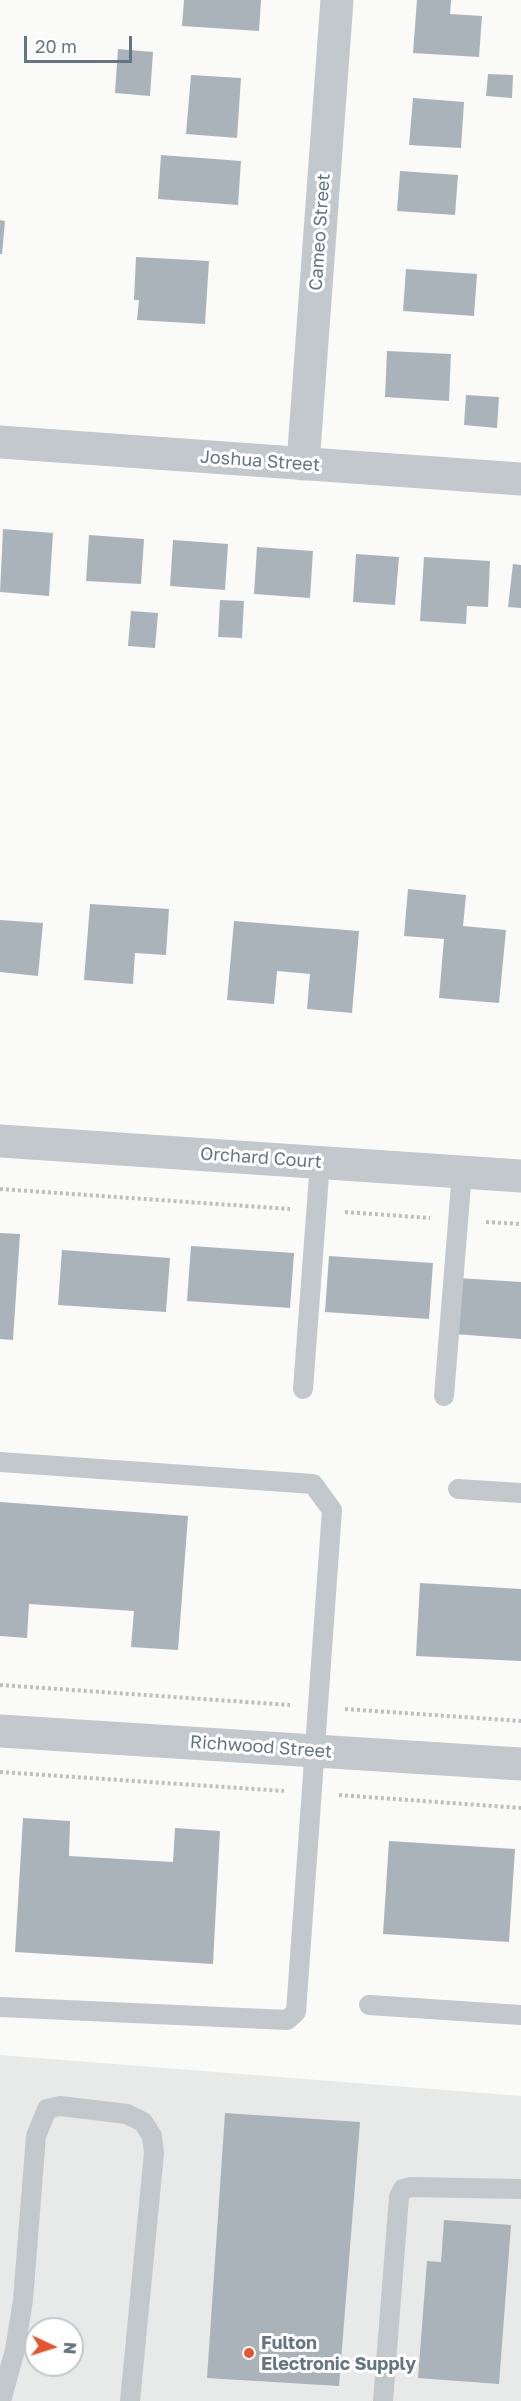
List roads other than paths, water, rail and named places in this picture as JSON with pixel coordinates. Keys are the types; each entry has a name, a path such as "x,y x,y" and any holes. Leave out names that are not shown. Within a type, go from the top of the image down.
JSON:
{"street":[{"name":"Cameo Street","path":"303,464 337,0"},
{"name":"Joshua Street","path":"0,442 521,479"},
{"name":"Orchard Court","path":"0,1141 521,1176"},
{"name":"Richwood Street","path":"0,1731 521,1764"}],"lane":[{"path":"303,1389 320,1162"},
{"path":"444,1396 462,1172"},
{"path":"0,1461 313,1484 332,1510 296,2012 287,2020 0,2007"},
{"path":"458,1489 521,1494"},
{"path":"369,2005 521,2015"},
{"path":"1,2401 15,2350 23,2300 36,2136 47,2109 60,2106 127,2114 143,2122 152,2136 154,2153 130,2401"},
{"path":"383,2401 399,2197 403,2189 411,2187 521,2189"}],"place":[{"name":"Fulton Electronic Supply","path":"249,2353"}]}
